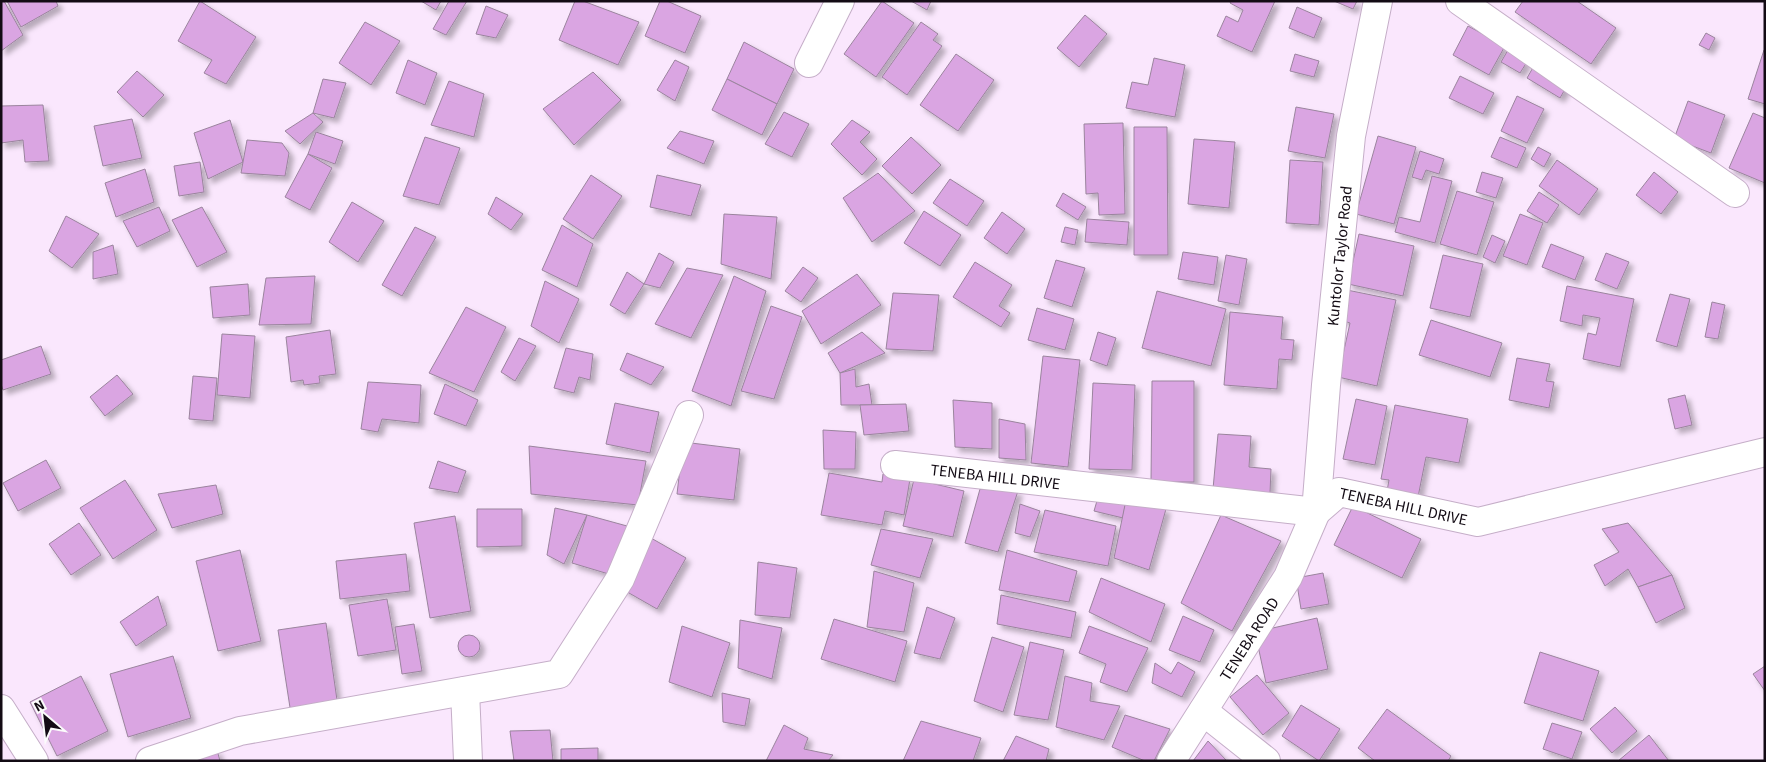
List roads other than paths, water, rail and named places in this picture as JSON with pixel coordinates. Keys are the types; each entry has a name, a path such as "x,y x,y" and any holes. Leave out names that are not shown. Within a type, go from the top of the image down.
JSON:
{"street":[{"path":"809,63 840,1"},
{"name":"Kuntolor Taylor Road","path":"1316,512 1326,385 1351,136 1378,1"},
{"path":"1460,1 1735,193"},
{"path":"150,761 240,731 559,674 620,579 689,415"},
{"name":"TENEBA HILL DRIVE","path":"895,464 1316,512 1339,492 1478,522 1765,452"},
{"name":"TENEBA ROAD","path":"1171,761 1288,577 1316,512"},
{"path":"465,691 468,761"},
{"path":"1,709 34,761"},
{"path":"1203,711 1266,761"}]}
